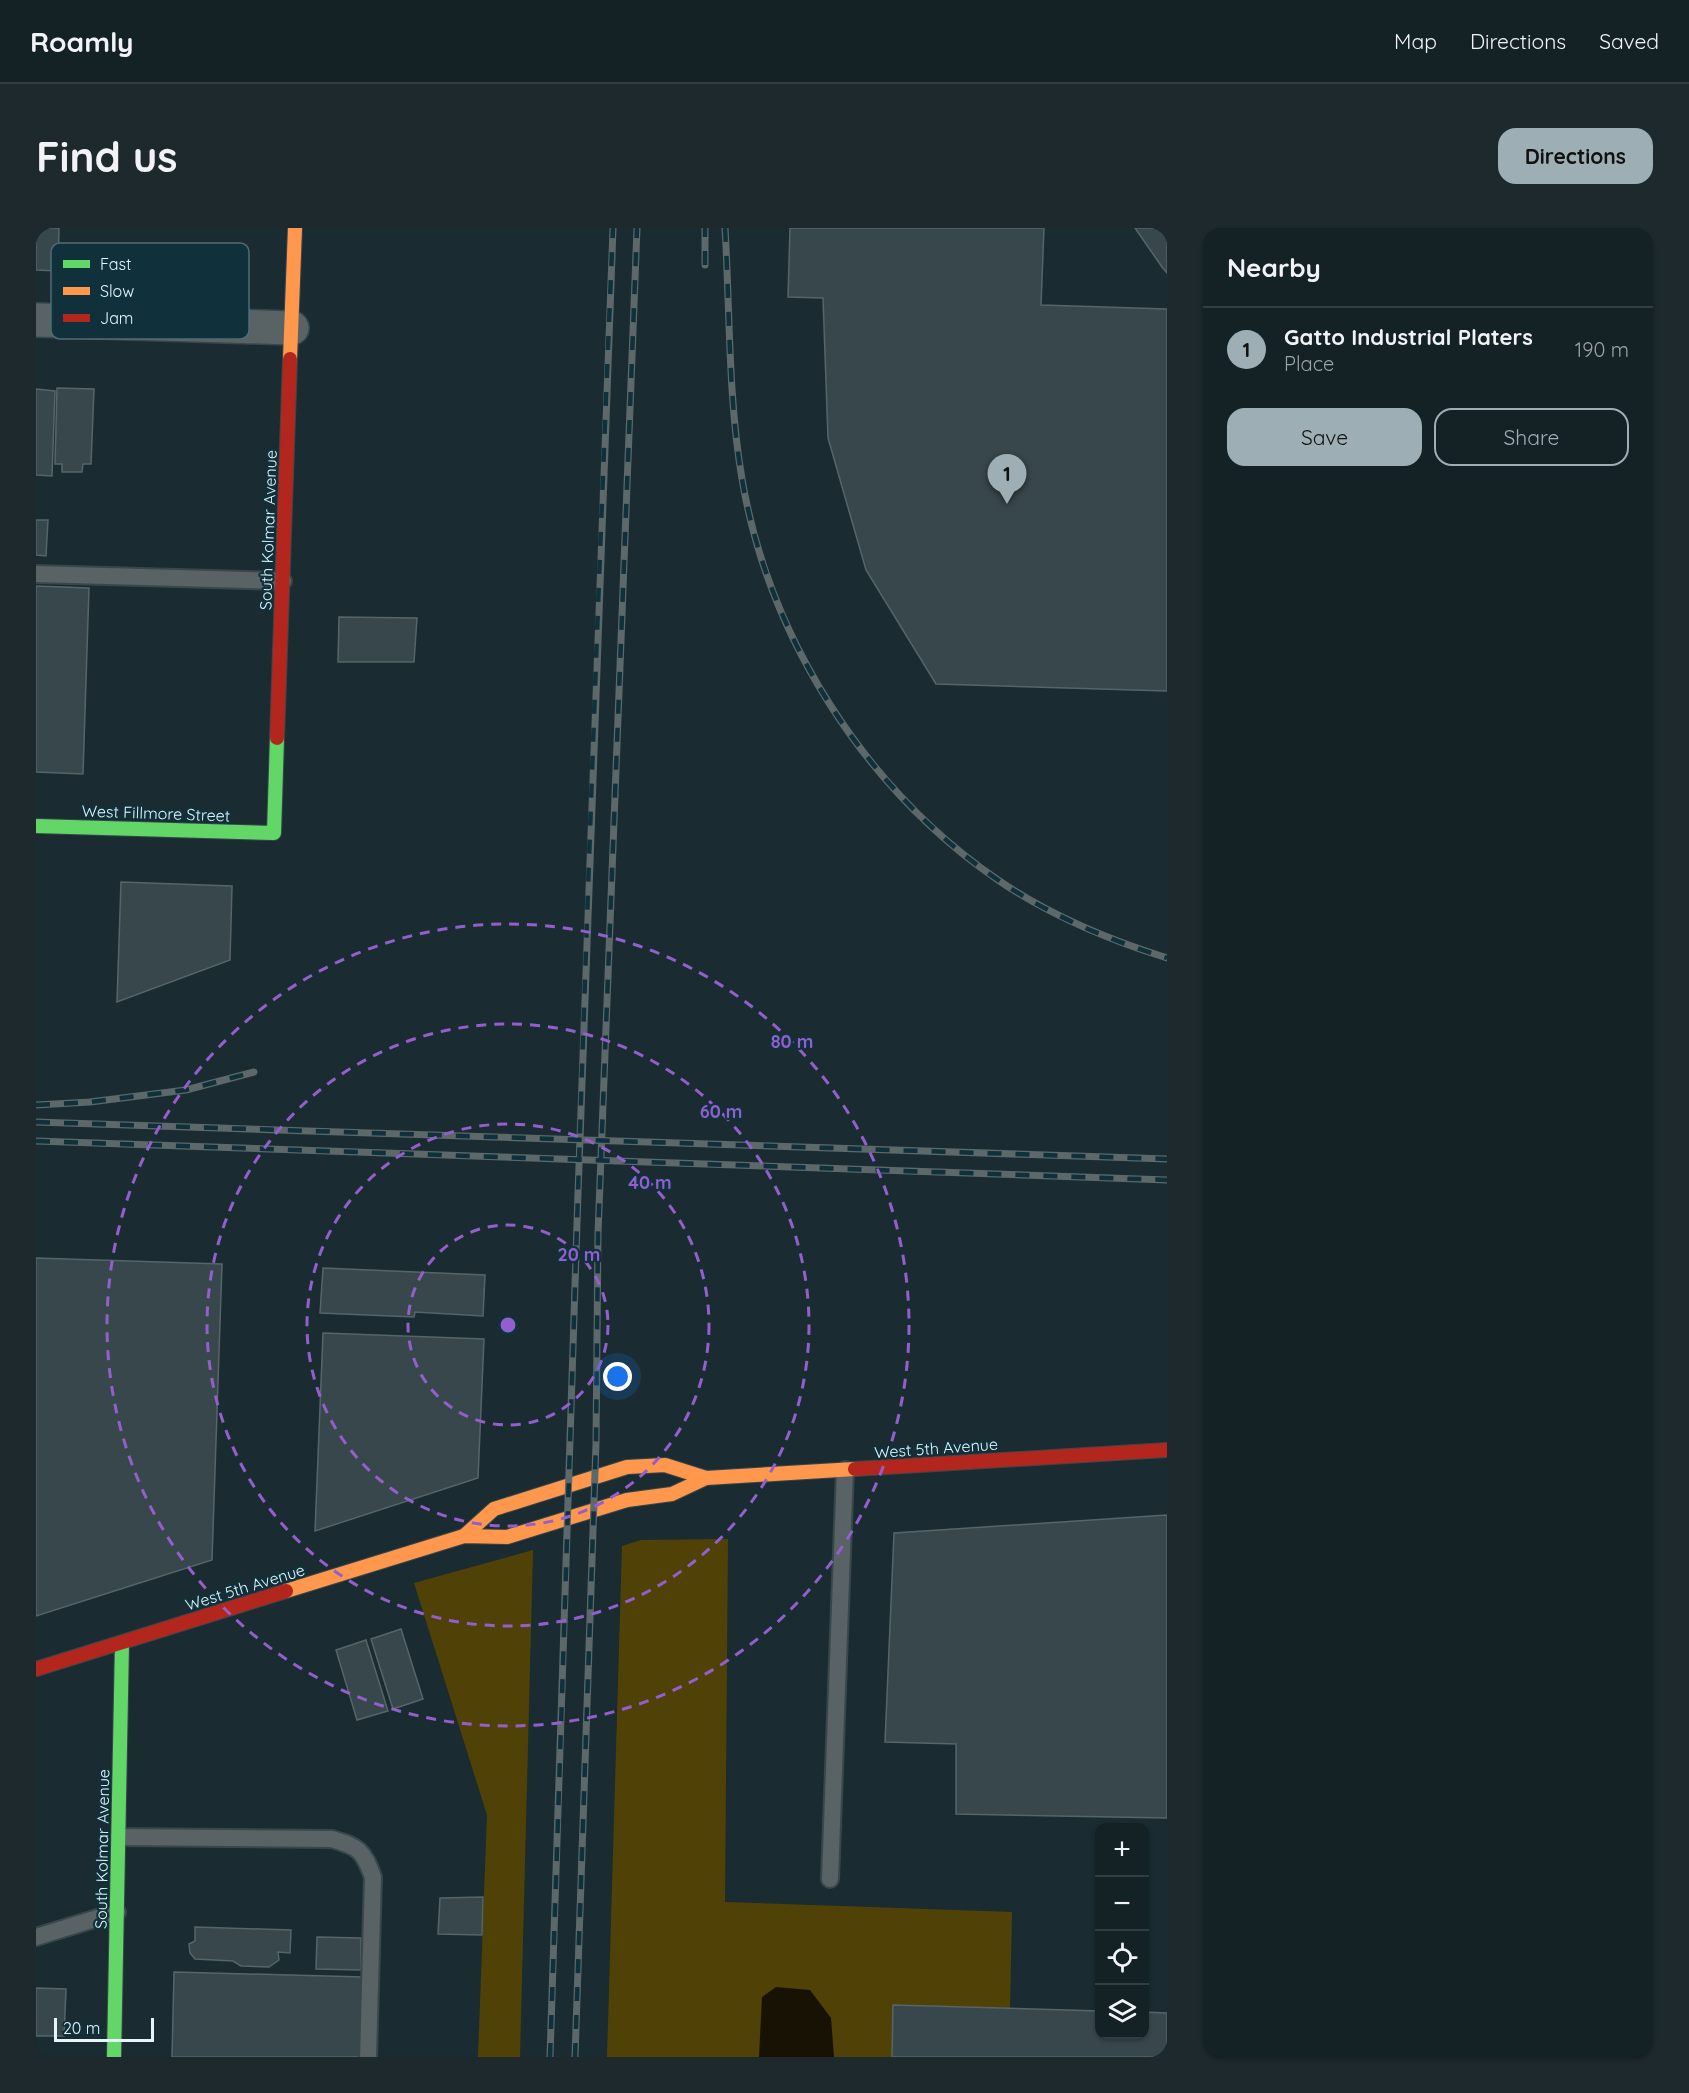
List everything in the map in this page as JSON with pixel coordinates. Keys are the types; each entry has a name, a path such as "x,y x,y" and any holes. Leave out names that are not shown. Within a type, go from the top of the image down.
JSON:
{"street":[{"name":"South Kolmar Avenue","path":"274,833 295,228"},
{"path":"36,320 51,320"},
{"path":"249,327 292,328"},
{"name":"West Fillmore Street","path":"36,826 274,833"},
{"name":"West 5th Avenue","path":"464,1536 494,1509 627,1467 665,1465 706,1478 1167,1450"},
{"name":"West 5th Avenue","path":"36,1669 464,1536 507,1537 627,1500 672,1494 706,1478"},
{"name":"South Kolmar Avenue","path":"114,2057 122,1643"}],"lane":[{"path":"36,574 283,581"},
{"path":"830,1879 845,1470"},
{"path":"119,1836 332,1839 351,1845 365,1854 373,1877 368,2057"},
{"path":"36,1937 117,1912"}],"shaded area":[{"path":"728,1539 725,1902 1012,1912 1010,2008 894,2005 892,2057 607,2057 622,1546 641,1540"},
{"path":"533,1550 520,2057 478,2057 487,1815 414,1583"},
{"path":"776,1987 810,1990 831,2018 834,2057 759,2057 762,1997"}],"building":[{"path":"36,228 59,228 59,243 51,243 51,271 36,270"},
{"path":"790,228 1044,228 1041,305 1167,309 1167,691 936,684 866,570 828,438 823,298 788,297"},
{"path":"1135,228 1167,228 1167,273 1162,267"},
{"path":"57,388 94,389 91,464 83,464 82,472 62,472 62,464 55,464"},
{"path":"36,389 55,391 52,476 36,475"},
{"path":"36,520 48,520 46,556 36,555"},
{"path":"36,586 89,588 83,774 36,772"},
{"path":"339,617 417,618 414,662 338,662"},
{"path":"121,882 232,886 230,960 117,1002"},
{"path":"36,1258 222,1264 212,1560 36,1616"},
{"path":"323,1268 485,1275 483,1316 415,1312 414,1317 320,1313"},
{"path":"323,1333 484,1339 478,1478 315,1531"},
{"path":"1167,1515 1167,1818 956,1814 956,1744 885,1742 894,1533"},
{"path":"401,1629 423,1699 393,1709 371,1639"},
{"path":"366,1640 388,1711 357,1720 336,1650"},
{"path":"483,1897 482,1935 438,1934 440,1898"},
{"path":"195,1927 291,1930 290,1953 278,1952 279,1960 269,1967 241,1966 233,1961 195,1959 190,1953 189,1944 195,1941"},
{"path":"317,1937 361,1938 361,1970 316,1969"},
{"path":"174,1972 363,1977 361,2057 172,2057"},
{"path":"36,1988 66,1989 64,2036 36,2036"},
{"path":"893,2005 1095,2011 1095,2039 1149,2039 1149,2012 1167,2013 1167,2057 892,2057"}],"railway":[{"path":"550,2057 587,914 613,228"},
{"path":"575,2057 596,1443 598,1234 637,228"},
{"path":"705,228 705,265"},
{"path":"725,228 734,417 742,479 755,538 775,596 800,652 830,705 866,755 906,801 950,843 998,880 1080,925 1167,958"},
{"path":"36,1105 90,1102 186,1090 254,1072"},
{"path":"36,1122 1167,1159"},
{"path":"36,1141 1167,1180"}],"traffic: fast":[{"path":"36,826 274,833 277,738"},
{"path":"114,2057 122,1643"}],"traffic: slow":[{"path":"290,359 295,228"},
{"path":"464,1536 494,1509 627,1467 665,1465 706,1478 855,1469"},
{"path":"286,1591 464,1536 507,1537 627,1500 672,1494 706,1478"}],"traffic: jam":[{"path":"277,738 290,359"},
{"path":"855,1469 1167,1450"},
{"path":"36,1669 286,1591"}],"place":[{"name":"Gatto Industrial Platers","path":"1007,504"}]}
